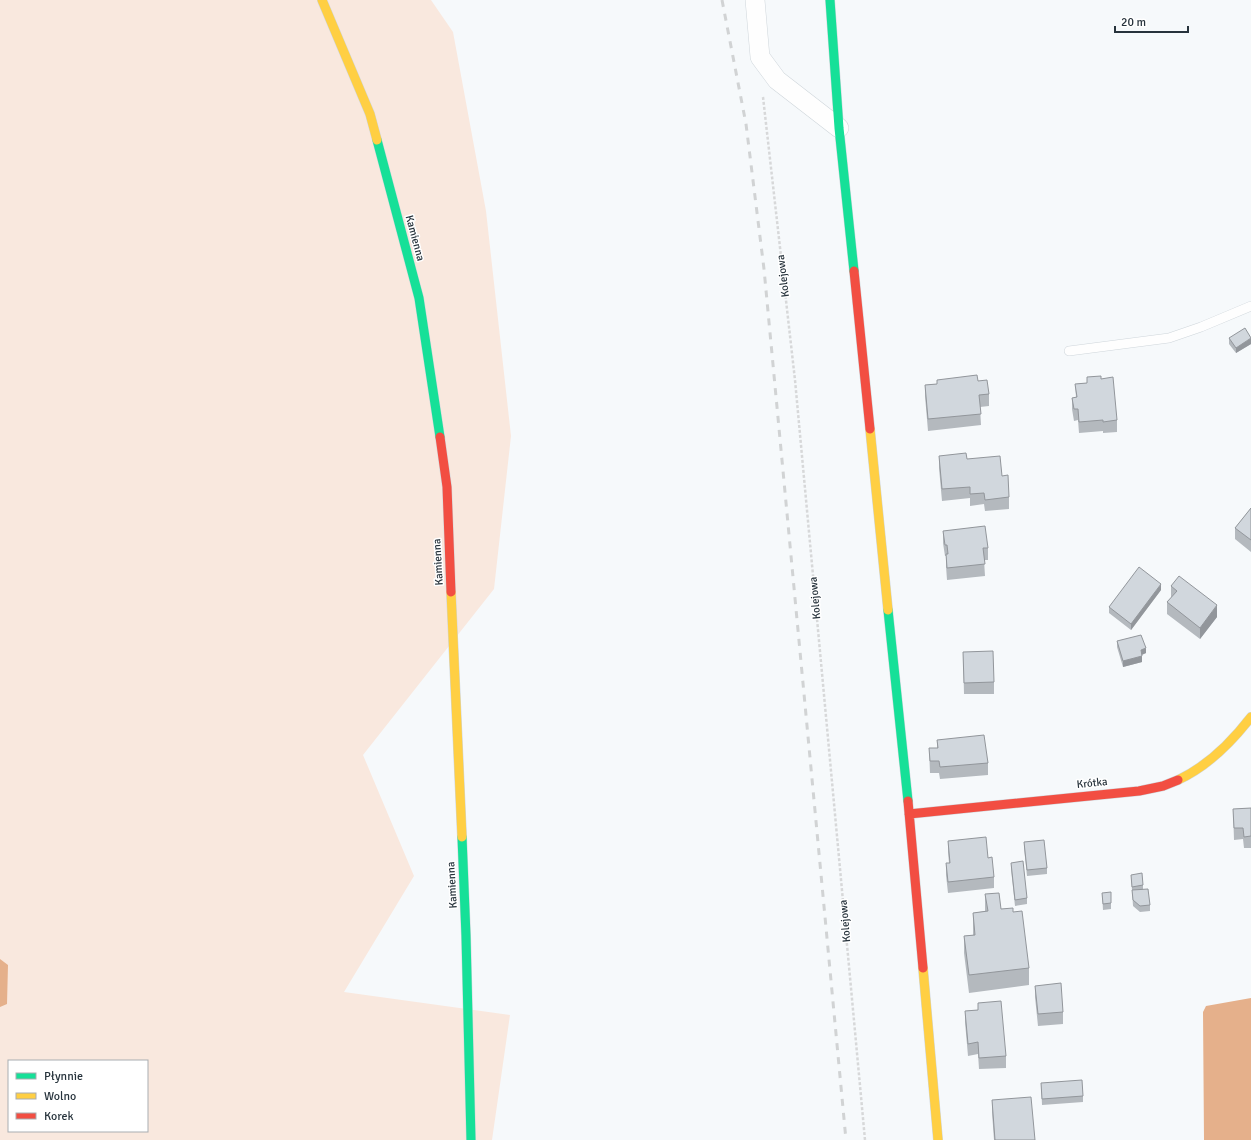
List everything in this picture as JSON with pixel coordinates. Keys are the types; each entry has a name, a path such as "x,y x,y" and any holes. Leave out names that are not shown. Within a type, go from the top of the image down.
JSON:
{"street":[{"name":"Kamienna","path":"322,0 370,114 419,298 447,487 466,936 471,1140"},
{"path":"755,0 760,57 777,80 839,128"},
{"path":"830,0 839,128 909,814 938,1140"},
{"name":"Krótka","path":"909,814 1139,791 1165,785 1209,763 1234,740 1251,717"}],"lane":[{"path":"1069,351 1169,338 1201,327 1251,306"}],"path":[{"name":"Kolejowa","path":"763,95 765,126 796,388 865,1140"}],"shaded area":[{"path":"0,0 431,0 453,32 486,211 511,436 494,589 363,755 414,876 344,992 510,1015 492,1140 0,1140"},
{"path":"0,959 8,965 7,1004 0,1007"},
{"path":"1251,998 1251,1140 1204,1140 1203,1012 1206,1006"}],"building":[{"path":"1245,328 1251,338 1236,348 1229,338"},
{"path":"977,375 978,381 987,380 989,394 979,395 981,414 928,419 925,385 937,384 937,380"},
{"path":"1101,376 1101,379 1113,377 1117,420 1103,422 1103,420 1079,422 1078,409 1074,409 1072,398 1077,397 1075,384 1087,383 1087,377"},
{"path":"966,453 967,459 1000,456 1002,476 1008,475 1009,497 985,500 984,493 970,494 970,487 942,489 939,456"},
{"path":"1251,508 1251,540 1235,528"},
{"path":"985,526 988,548 983,548 985,564 947,568 946,554 948,554 943,531"},
{"path":"1139,567 1161,584 1131,624 1109,607"},
{"path":"1179,576 1217,605 1200,628 1167,602 1177,591 1171,586"},
{"path":"1141,635 1146,648 1141,650 1142,656 1123,661 1117,641"},
{"path":"993,651 994,682 964,683 963,652"},
{"path":"984,735 988,763 940,767 939,761 930,761 929,748 938,748 937,740"},
{"path":"1251,808 1251,836 1244,837 1243,828 1234,828 1233,809"},
{"path":"986,837 988,858 992,857 994,877 948,882 946,863 950,863 948,841"},
{"path":"1044,840 1047,868 1027,870 1024,842"},
{"path":"1023,861 1027,898 1015,900 1011,863"},
{"path":"1142,873 1143,885 1132,887 1131,875"},
{"path":"1148,889 1150,905 1140,906 1133,900 1132,890"},
{"path":"1111,892 1111,903 1103,904 1102,893"},
{"path":"999,893 1001,909 1013,908 1013,912 1022,911 1029,968 969,975 964,936 975,935 973,913 988,911 985,894"},
{"path":"1061,983 1063,1012 1038,1014 1035,986"},
{"path":"1001,1001 1006,1056 979,1058 978,1042 968,1044 965,1011 978,1010 978,1003"},
{"path":"1082,1080 1083,1096 1042,1099 1041,1083"},
{"path":"1031,1097 1035,1140 995,1140 992,1100"}],"railway":[{"path":"722,0 746,124 764,269 846,1140"}],"traffic: fast":[{"path":"830,0 839,128 854,271"},
{"path":"377,140 419,298 440,437"},
{"path":"888,610 908,801"},
{"path":"462,837 471,1140"}],"traffic: slow":[{"path":"322,0 370,114 377,140"},
{"path":"870,429 888,610"},
{"path":"451,592 462,837"},
{"path":"1178,780 1209,761 1227,745 1251,717"},
{"path":"923,968 938,1140"}],"traffic: jam":[{"path":"854,271 870,429"},
{"path":"440,437 447,487 451,592"},
{"path":"909,814 1139,791 1163,786 1178,780"},
{"path":"908,801 923,968"}]}
